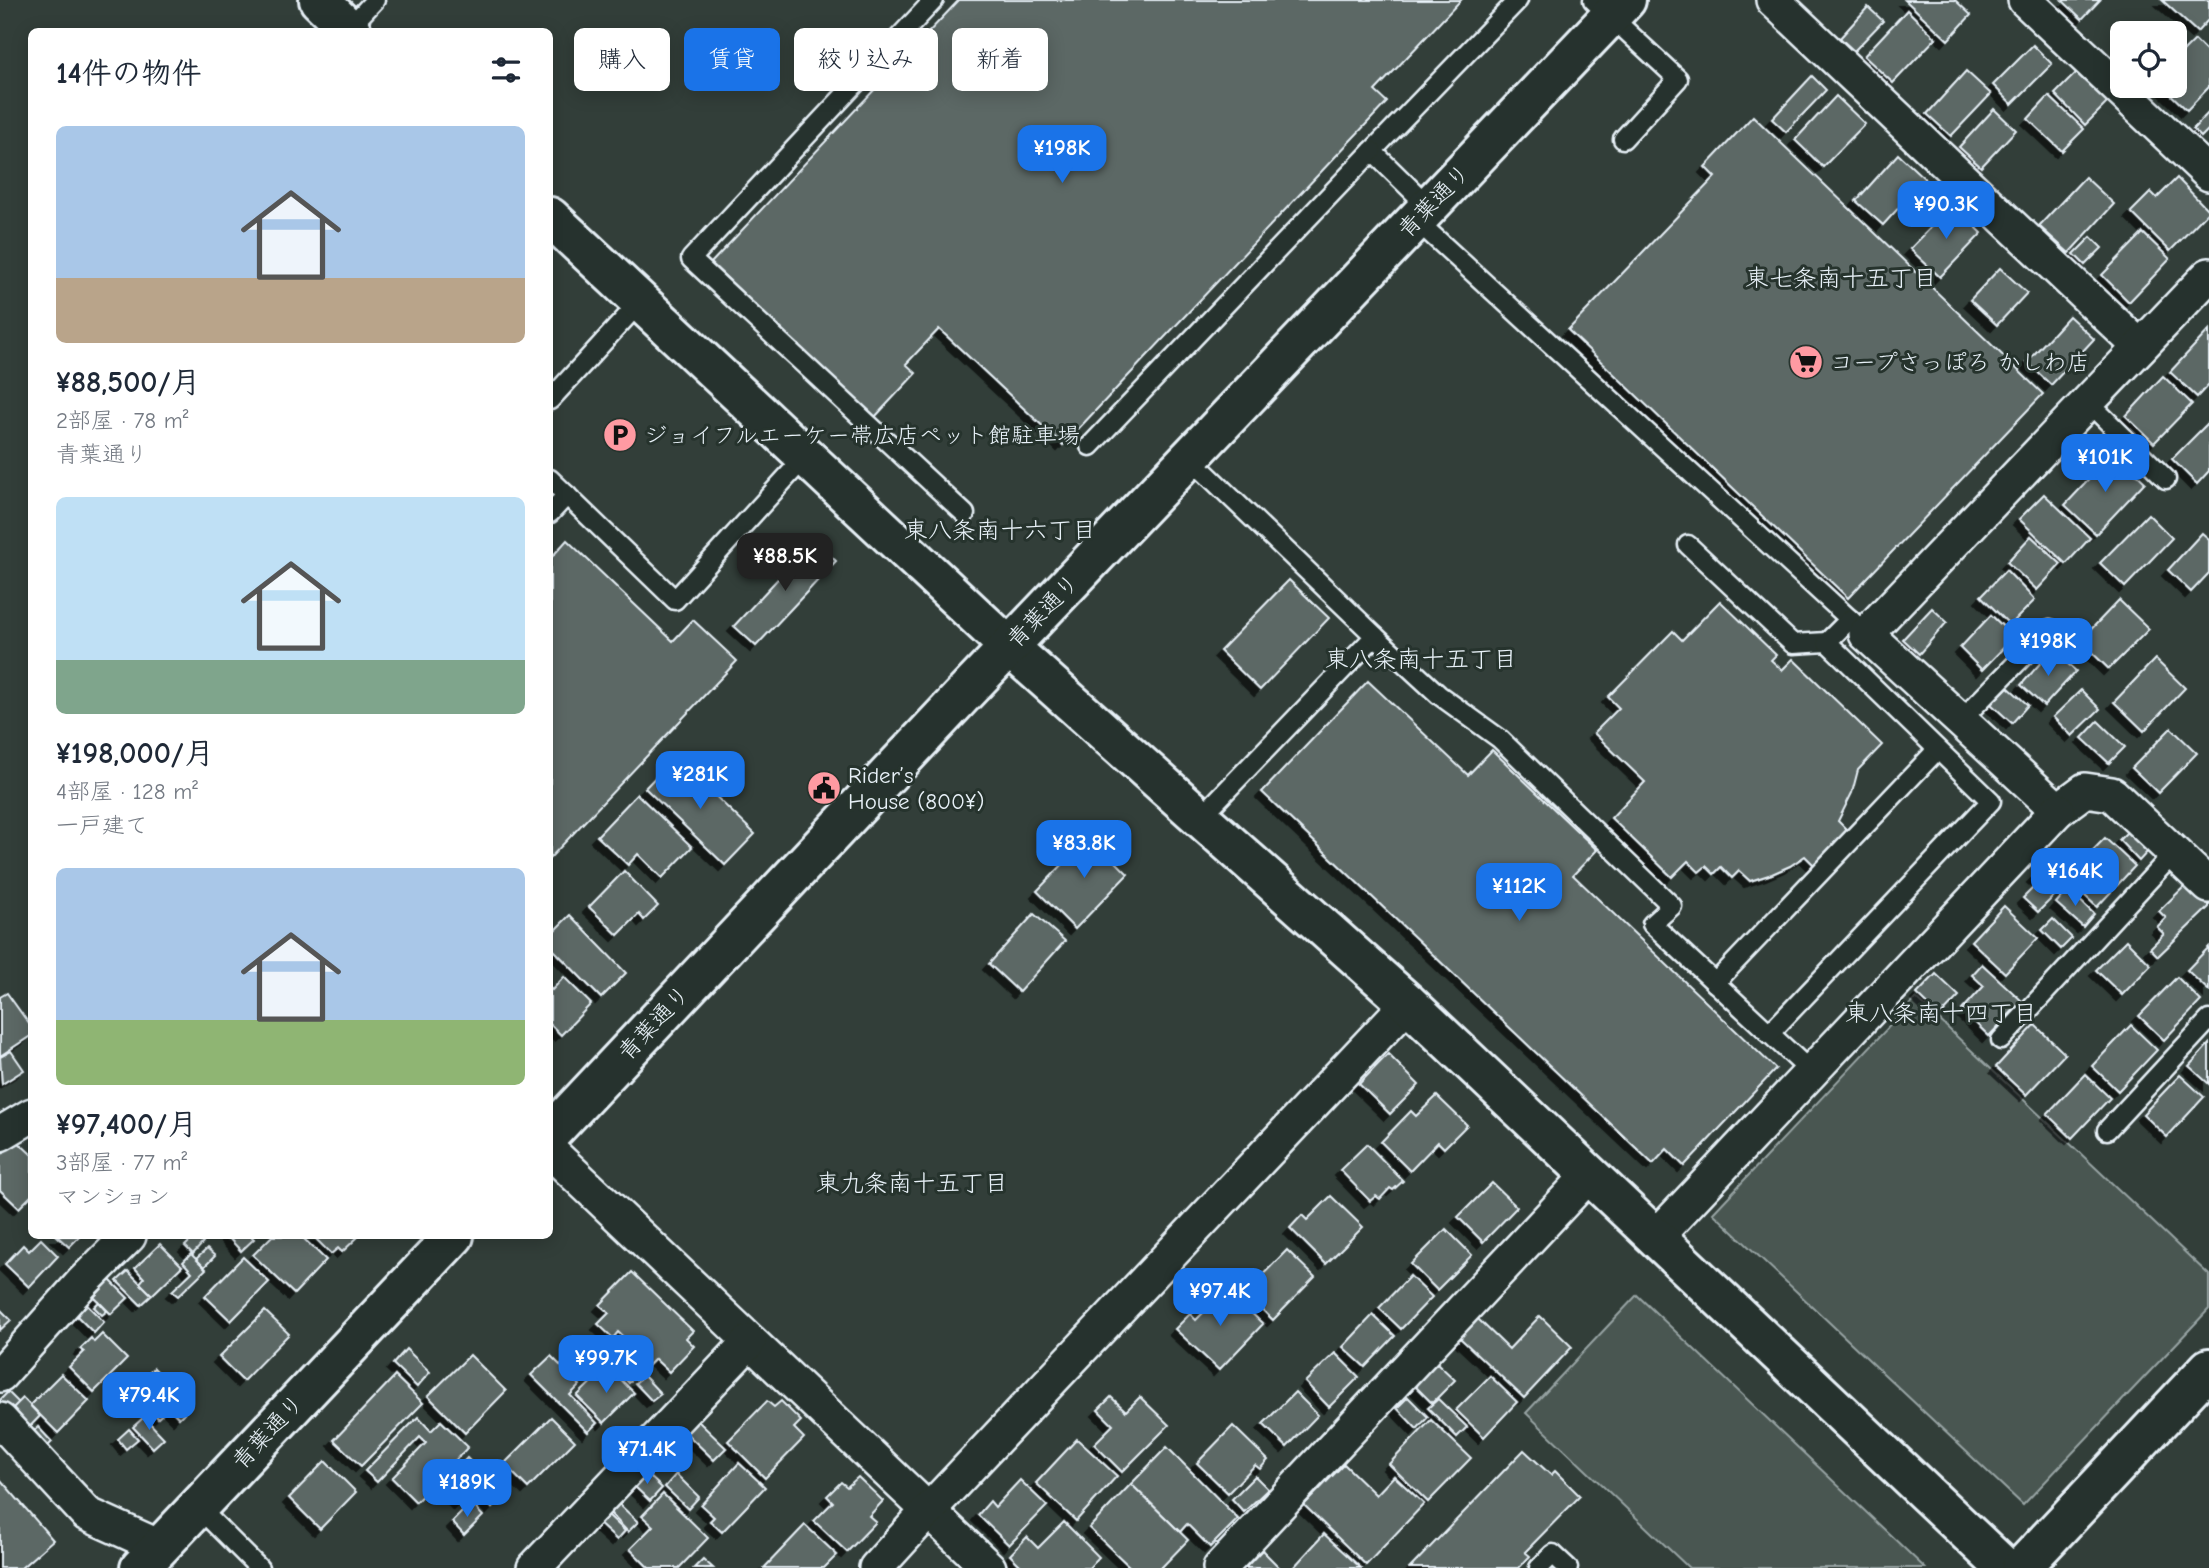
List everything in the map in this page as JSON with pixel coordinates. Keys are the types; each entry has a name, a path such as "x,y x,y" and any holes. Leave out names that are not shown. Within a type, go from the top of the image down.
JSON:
{"street":[{"path":"319,0 348,28"},
{"path":"1773,0 2140,347"},
{"path":"2025,0 2209,174"},
{"name":"青葉通り","path":"553,1131 1422,214 1610,5"},
{"path":"553,220 1009,647 1408,1003 2005,1568"},
{"path":"2058,810 1858,627 2088,402 2140,347 2203,292"},
{"path":"1655,1238 2058,810 2085,790 2112,794 2209,886"},
{"path":"876,1568 1408,1003"},
{"path":"0,1134 28,1117"},
{"path":"553,1154 989,1568"},
{"path":"1220,1568 1589,1175"},
{"path":"0,1376 82,1283 126,1239"},
{"name":"青葉通り","path":"150,1558 451,1239"},
{"path":"534,1568 749,1342"},
{"path":"2021,1568 2209,1368"},
{"path":"0,1420 87,1514 150,1558"}],"lane":[{"path":"352,28 376,0"},
{"path":"934,0 691,259 965,514"},
{"path":"1090,446 1518,0"},
{"path":"1610,5 1678,79 1623,139"},
{"path":"1372,151 1422,214 1858,627 1827,642 1793,644 1688,545"},
{"path":"553,397 640,302"},
{"path":"2088,402 2166,479"},
{"path":"553,482 675,600 805,457"},
{"path":"1190,458 1439,695 1500,740 1672,906 1652,925 1811,1072"},
{"path":"553,510 567,495"},
{"path":"1960,721 2050,629"},
{"path":"1200,818 1375,636"},
{"path":"1769,1034 1991,801 1827,642"},
{"path":"1715,983 1937,750"},
{"path":"2001,1040 2174,853"},
{"path":"2107,1130 2209,1020"},
{"path":"198,1507 259,1568"},
{"path":"1539,1568 1553,1554 1568,1568"}],"shaded area":[{"path":"1916,998 2209,1275 2209,1309 2023,1505 1713,1213"},
{"path":"1637,1295 1925,1568 1689,1568 1526,1413"}],"building":[{"path":"959,0 1461,0 1375,91 1387,102 1063,445 939,329 906,364 916,373 874,418 711,263 873,91 938,91 938,28 933,28"},
{"path":"1905,0 1955,0 1971,15 1948,40"},
{"path":"2062,0 2100,0 2082,19"},
{"path":"2162,0 2209,0 2209,19 2197,32"},
{"path":"1868,7 1883,21 1854,51 1840,38"},
{"path":"1907,10 1936,38 1893,83 1864,56"},
{"path":"2195,40 2209,54 2209,87 2187,110 2174,98 2187,98 2187,48"},
{"path":"2033,45 2052,64 2012,104 1993,85"},
{"path":"1966,71 1991,94 1951,136 1927,114"},
{"path":"2077,72 2108,102 2085,125 2055,94"},
{"path":"1812,76 1826,90 1786,132 1772,119"},
{"path":"1836,96 1865,124 1823,167 1795,140"},
{"path":"2049,96 2084,129 2062,151 2028,119"},
{"path":"1994,109 2016,130 1981,167 1959,147"},
{"path":"2209,112 2209,129 2201,137 2193,129"},
{"name":"コープさっぽろ かしわ店","path":"1753,116 2043,394 1848,598 1568,330 1715,177 1705,167"},
{"path":"1898,154 1925,179 1883,225 1856,201"},
{"path":"2085,177 2114,204 2069,253 2039,226"},
{"path":"2177,178 2209,211 2170,251 2131,212 2151,192 2157,198"},
{"path":"1953,205 1982,233 1940,277 1910,249"},
{"path":"2143,233 2170,259 2129,302 2102,275"},
{"path":"2091,237 2102,248 2085,265 2074,254"},
{"path":"2000,268 2027,293 1997,325 1970,300"},
{"path":"2069,316 2094,339 2051,385 2027,362"},
{"path":"2209,330 2209,384 2197,397 2170,372"},
{"path":"2163,376 2192,404 2154,443 2126,416"},
{"path":"2209,422 2209,471 2197,484 2172,459"},
{"path":"2114,453 2145,482 2096,534 2065,505"},
{"path":"2044,494 2090,538 2066,564 2019,519"},
{"path":"2148,514 2172,538 2125,587 2100,563"},
{"path":"2202,533 2209,539 2209,573 2191,592 2168,570"},
{"path":"2031,536 2061,564 2037,590 2007,562"},
{"path":"567,540 673,641 693,620 737,661 553,855 553,556"},
{"path":"814,540 836,561 756,646 734,626"},
{"path":"2006,570 2035,600 2010,625 1981,596"},
{"path":"1289,580 1329,618 1260,690 1220,651"},
{"path":"2119,600 2149,629 2109,669 2080,641"},
{"path":"1720,601 1776,655 1771,660 1782,670 1793,659 1882,745 1858,770 1852,793 1838,821 1849,832 1815,866 1805,856 1790,866 1750,881 1739,871 1732,878 1721,867 1714,874 1706,866 1699,872 1688,861 1672,877 1611,818 1645,782 1594,733 1619,708 1608,697 1673,631 1682,640"},
{"path":"1932,608 1947,622 1919,654 1903,639"},
{"path":"1991,615 2014,637 1982,670 1960,648"},
{"path":"2052,650 2076,671 2044,706 2021,685"},
{"path":"2155,659 2185,688 2144,731 2114,702"},
{"path":"1368,681 1468,775 1492,750 1597,850 1573,875 1776,1069 1684,1166 1667,1149 1653,1164 1262,792"},
{"path":"2008,687 2028,705 2012,723 1991,704"},
{"path":"2081,690 2100,709 2072,736 2053,717"},
{"path":"2098,721 2125,747 2109,763 2082,738"},
{"path":"2171,728 2197,753 2158,793 2132,768"},
{"path":"675,757 755,834 725,865 645,788"},
{"path":"637,794 692,847 662,878 638,854 628,865 597,836"},
{"path":"1097,829 1123,855 1116,862 1128,874 1075,929 1037,891"},
{"path":"2129,830 2149,850 2139,861 2119,840"},
{"path":"2105,838 2135,866 2097,907 2066,878"},
{"path":"2044,866 2065,885 2038,912 2023,898 2039,882 2033,877"},
{"path":"624,871 658,906 644,920 639,914 618,935 589,907"},
{"path":"2190,881 2209,900 2209,907 2158,956 2150,948 2164,934 2157,927 2166,918 2159,911"},
{"path":"2068,889 2094,914 2083,927 2056,903"},
{"path":"2004,906 2038,938 2005,973 1971,941"},
{"path":"1034,914 1065,941 1019,992 989,964"},
{"path":"570,915 626,973 601,998 553,949 553,932"},
{"path":"2053,919 2072,938 2061,949 2042,930"},
{"path":"2126,940 2151,965 2122,995 2096,970"},
{"path":"2209,947 2209,991 2187,970"},
{"path":"1982,964 2022,1001 1989,1036 1962,1010 1984,986 1972,975"},
{"path":"1936,974 1959,996 1940,1016 1917,994"},
{"path":"564,977 591,1004 561,1035 553,1027 553,989"},
{"path":"2177,977 2201,1001 2164,1040 2139,1016"},
{"path":"7,993 28,1022 28,1038 0,1056 0,997"},
{"path":"2035,1025 2065,1054 2026,1095 1996,1067"},
{"path":"2131,1025 2157,1050 2118,1091 2092,1066"},
{"path":"2209,1044 2209,1084 2189,1066"},
{"path":"11,1051 24,1070 2,1084 0,1057"},
{"path":"1388,1054 1419,1085 1390,1114 1359,1084"},
{"path":"2085,1074 2110,1098 2072,1138 2047,1114"},
{"path":"2180,1075 2204,1097 2167,1137 2143,1114"},
{"path":"1437,1096 1467,1125 1444,1148 1438,1142 1410,1171 1381,1142 1411,1111 1416,1116"},
{"path":"16,1140 28,1151 28,1199 19,1208 0,1190 0,1156"},
{"path":"1367,1144 1403,1181 1393,1190 1390,1188 1380,1199 1376,1196 1370,1201 1340,1170"},
{"path":"1492,1183 1517,1207 1483,1242 1458,1217"},
{"path":"1331,1196 1363,1227 1326,1264 1290,1228 1302,1215 1307,1220"},
{"path":"1446,1229 1472,1255 1437,1290 1411,1264"},
{"path":"41,1239 58,1256 29,1287 5,1264 23,1245 29,1251"},
{"path":"60,1239 77,1239 69,1247"},
{"path":"192,1239 198,1239 203,1243 193,1254 185,1246"},
{"path":"230,1239 254,1239 241,1251"},
{"path":"269,1239 304,1239 326,1260 294,1294 253,1255"},
{"path":"316,1239 356,1239 342,1252 338,1248 331,1254"},
{"path":"160,1244 182,1266 152,1295 140,1283 144,1278 135,1268"},
{"path":"207,1249 215,1256 204,1267 196,1259"},
{"path":"1287,1250 1315,1277 1273,1320 1245,1293"},
{"path":"191,1254 206,1269 178,1296 172,1291 192,1272 183,1262"},
{"path":"243,1257 269,1282 231,1321 205,1296"},
{"path":"128,1271 152,1295 141,1305 117,1281"},
{"path":"632,1272 693,1331 686,1338 694,1346 669,1372 655,1359 646,1368 631,1354 636,1349 618,1332 613,1338 598,1324 609,1313 600,1305"},
{"path":"1410,1276 1432,1297 1401,1329 1379,1308"},
{"path":"110,1280 128,1298 111,1314 94,1297"},
{"path":"1222,1285 1263,1324 1219,1370 1175,1329 1190,1314 1196,1320 1211,1305 1206,1300"},
{"path":"99,1302 107,1311 102,1315 94,1307"},
{"path":"85,1303 104,1322 94,1333 74,1313"},
{"path":"0,1309 11,1320 0,1330"},
{"path":"265,1311 289,1334 243,1381 219,1357"},
{"path":"1373,1315 1395,1336 1365,1367 1343,1347"},
{"path":"1540,1316 1572,1347 1524,1398 1459,1337 1477,1318 1509,1349"},
{"path":"102,1334 127,1359 94,1392 69,1367 84,1352 80,1349 91,1338 94,1342"},
{"path":"406,1349 430,1372 417,1387 393,1364"},
{"path":"620,1353 639,1372 629,1383 610,1363"},
{"path":"1335,1353 1359,1377 1329,1407 1305,1382"},
{"path":"470,1355 506,1391 465,1433 428,1396"},
{"path":"551,1356 580,1385 570,1395 597,1423 588,1432 531,1375"},
{"path":"1436,1362 1455,1380 1432,1403 1413,1384"},
{"path":"608,1366 634,1393 604,1423 577,1396"},
{"path":"154,1368 191,1406 179,1418 169,1408 158,1418 132,1390"},
{"path":"61,1374 89,1401 58,1433 30,1405"},
{"path":"395,1376 423,1403 361,1466 334,1440"},
{"path":"644,1376 661,1394 652,1401 635,1383"},
{"path":"1490,1376 1517,1402 1484,1437 1456,1410"},
{"path":"8,1392 19,1403 9,1413 0,1403"},
{"path":"1295,1392 1318,1415 1287,1447 1263,1424"},
{"path":"1111,1397 1126,1411 1140,1397 1169,1425 1122,1472 1094,1444 1113,1425 1098,1410"},
{"path":"1408,1397 1428,1417 1417,1429 1397,1408"},
{"path":"23,1398 40,1416 20,1437 2,1419"},
{"path":"1438,1399 1467,1427 1457,1437 1428,1408"},
{"path":"767,1401 774,1407 781,1401 801,1421 794,1428 804,1438 765,1478 728,1441"},
{"path":"144,1417 164,1438 153,1448 133,1427"},
{"path":"418,1417 431,1431 441,1421 468,1447 416,1502 392,1478 426,1443 420,1437 377,1482 365,1471"},
{"path":"551,1417 575,1441 528,1488 504,1464"},
{"path":"696,1419 726,1448 714,1460 684,1431"},
{"path":"1431,1420 1471,1458 1428,1502 1389,1464"},
{"path":"1233,1426 1268,1460 1260,1469 1255,1465 1228,1493 1197,1463"},
{"path":"38,1427 52,1442 37,1457 22,1442"},
{"path":"129,1429 138,1439 126,1449 118,1439"},
{"path":"1077,1439 1117,1476 1076,1521 1036,1483"},
{"path":"1167,1447 1238,1519 1210,1547 1187,1524 1180,1532 1131,1484"},
{"path":"1524,1450 1551,1475 1555,1471 1580,1496 1525,1552 1530,1556 1519,1568 1410,1568"},
{"path":"467,1458 504,1496 492,1508 474,1489 459,1504 447,1491 454,1484 448,1478"},
{"path":"325,1461 356,1492 320,1529 289,1498"},
{"path":"739,1463 765,1487 722,1532 710,1521 714,1517 701,1505"},
{"path":"1344,1464 1376,1495 1394,1476 1424,1504 1366,1565 1304,1505"},
{"path":"644,1471 662,1488 650,1501 632,1484"},
{"path":"676,1474 699,1497 688,1509 665,1487"},
{"path":"1255,1476 1268,1489 1244,1512 1232,1499"},
{"path":"858,1477 883,1501 869,1516 876,1522 847,1552 814,1521 833,1502 827,1496 841,1482 847,1487"},
{"path":"0,1479 53,1540 21,1568 0,1568"},
{"path":"1020,1480 1047,1506 1009,1545 978,1515 990,1501 995,1507"},
{"path":"1131,1484 1188,1540 1161,1568 1131,1568 1089,1528"},
{"path":"663,1494 708,1538 679,1568 649,1568 630,1549 653,1526 642,1516"},
{"path":"471,1503 483,1516 464,1535 452,1522"},
{"path":"619,1504 638,1522 628,1532 610,1513"},
{"path":"605,1512 625,1531 617,1540 596,1521"},
{"path":"1064,1522 1099,1557 1089,1568 1023,1568 1010,1555 1027,1537 1038,1548"},
{"path":"805,1525 837,1555 824,1568 764,1568"},
{"path":"1324,1534 1361,1568 1293,1568"},
{"path":"1262,1550 1280,1568 1245,1568"},
{"path":"703,1559 713,1568 694,1568"}],"place":[{"name":"コープさっぽろ かしわ店","path":"1806,362"},
{"name":"ジョイフルエーケー帯広店ペット館駐車場","path":"620,435"},
{"name":"Rider’s House (800¥)","path":"824,788"}],"district":[{"name":"東七条南十五丁目","path":"1841,278"},
{"name":"東八条南十六丁目","path":"1000,530"},
{"name":"東八条南十五丁目","path":"1421,659"},
{"name":"東八条南十四丁目","path":"1941,1013"},
{"name":"東九条南十五丁目","path":"912,1183"}]}
